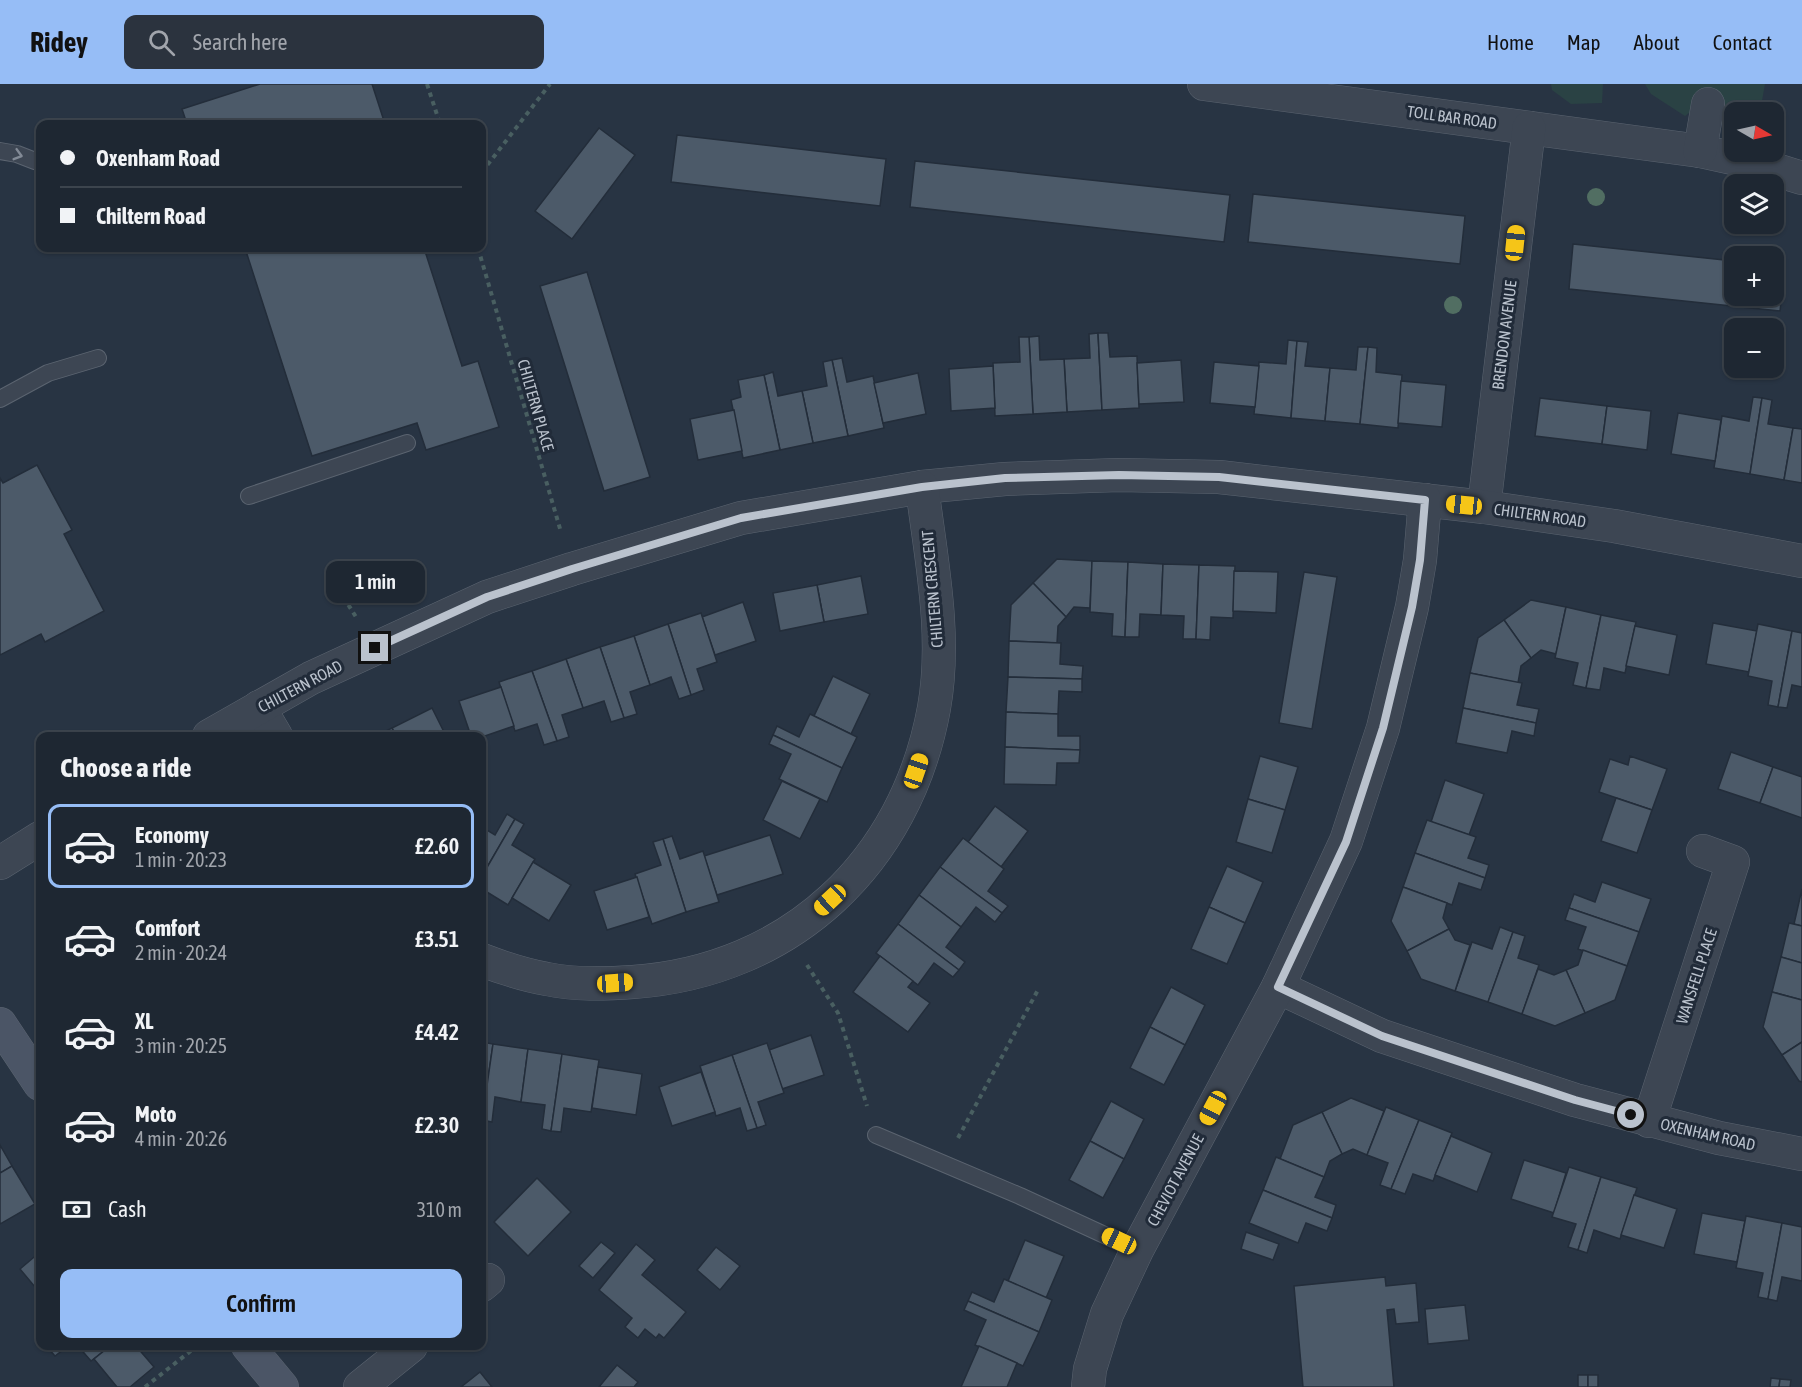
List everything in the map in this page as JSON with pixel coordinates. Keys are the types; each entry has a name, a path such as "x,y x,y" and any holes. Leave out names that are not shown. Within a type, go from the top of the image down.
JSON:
{"street":[{"name":"TOLL BAR ROAD","path":"1204,84 1700,151 1750,162 1802,178"},
{"path":"1700,151 1708,104"},
{"name":"BRENDON AVENUE","path":"1484,507 1529,128"},
{"name":"CHILTERN ROAD","path":"216,732 311,678 487,597 572,569 741,518 922,487 1005,478 1119,475 1219,477 1484,507 1614,526 1802,561"},
{"name":"CHILTERN CRESCENT","path":"486,962 510,971 581,984 652,981 682,975 734,961 787,934 814,915 846,886 870,858 904,801 927,741 934,706 938,633 922,487"},
{"name":"CHEVIOT AVENUE","path":"1088,1387 1090,1369 1107,1314 1137,1250 1278,987 1346,842 1383,728 1412,607 1420,560 1425,500"},
{"path":"259,706 274,732"},
{"path":"0,863 36,840"},
{"name":"WANSFELL PLACE","path":"1649,1121 1733,862 1703,851"},
{"name":"OXENHAM ROAD","path":"1278,987 1382,1036 1575,1100 1719,1138 1802,1154"},
{"path":"0,1024 36,1078"},
{"path":"251,1350 282,1387"},
{"path":"360,1387 406,1350"}],"lane":[{"path":"0,151 35,160"},
{"path":"0,399 48,373 98,358"},
{"path":"249,496 406,443"},
{"path":"876,1135 1020,1196 1137,1250"}],"path":[{"path":"427,84 439,120"},
{"path":"486,166 550,84"},
{"name":"CHILTERN PLACE","path":"479,252 572,569"},
{"path":"334,582 359,622"},
{"path":"787,934 838,1013 876,1135"},
{"path":"944,1164 1038,988"},
{"path":"145,1387 192,1350"}],"green space":[{"path":"1551,84 1603,84 1602,103 1571,104 1552,90"},
{"path":"1645,84 1765,84 1762,102 1724,102 1724,116 1718,115 1711,96 1685,116 1651,94"}],"building":[{"path":"260,84 372,84 384,120 186,120 182,109"},
{"path":"599,128 635,155 572,239 535,211"},
{"path":"677,135 886,159 880,206 671,182"},
{"path":"915,161 1230,195 1224,242 910,207"},
{"path":"1253,194 1465,216 1460,264 1248,242"},
{"path":"1573,244 1724,260 1724,305 1569,289"},
{"path":"246,252 425,252 462,366 478,361 499,427 426,450 417,423 312,456"},
{"path":"587,272 650,477 604,491 540,286"},
{"path":"1732,306 1781,306 1780,311"},
{"path":"1098,333 1102,410 1067,412 1064,359 1090,358 1089,334"},
{"path":"1098,333 1108,333 1110,357 1137,356 1139,408 1102,410"},
{"path":"1039,336 1040,360 1064,359 1067,412 1033,414 1029,337"},
{"path":"1019,337 1029,337 1033,414 995,416 993,363 1020,362"},
{"path":"1288,340 1297,341 1291,418 1254,414 1259,362 1286,364"},
{"path":"1297,341 1308,342 1305,366 1330,368 1325,421 1291,418"},
{"path":"1358,347 1368,347 1360,424 1325,421 1330,368 1356,370"},
{"path":"1368,347 1377,348 1376,372 1402,375 1398,428 1360,424"},
{"path":"842,358 847,382 873,376 884,428 848,436 832,360"},
{"path":"832,360 848,436 813,443 802,391 827,386 823,362"},
{"path":"1181,360 1184,402 1139,404 1137,363"},
{"path":"1214,362 1259,366 1255,407 1210,403"},
{"path":"993,366 995,408 951,411 949,369"},
{"path":"773,372 778,396 802,391 813,443 780,450 764,375"},
{"path":"918,373 926,414 883,423 874,383"},
{"path":"764,375 780,450 743,458 731,400 741,397 738,380"},
{"path":"1401,381 1446,385 1442,427 1398,423"},
{"path":"1753,397 1762,398 1750,474 1714,468 1722,416 1749,421"},
{"path":"1540,398 1607,406 1602,444 1535,436"},
{"path":"1762,398 1772,400 1768,424 1793,428 1784,480 1750,474"},
{"path":"1607,406 1651,411 1647,450 1602,444"},
{"path":"734,410 742,451 698,460 690,419"},
{"path":"1678,413 1721,420 1715,461 1671,454"},
{"path":"1793,428 1802,429 1802,483 1784,480"},
{"path":"37,465 72,530 64,534 104,611 45,642 41,634 0,655 0,478 3,483"},
{"path":"1057,559 1092,561 1090,608 1074,607 1066,617 1033,583"},
{"path":"1092,561 1128,562 1125,637 1112,636 1113,614 1090,612"},
{"path":"1128,562 1163,564 1161,615 1140,614 1139,637 1125,637"},
{"path":"1163,564 1199,565 1196,639 1183,639 1184,616 1161,615"},
{"path":"1199,565 1235,566 1233,618 1211,617 1210,640 1196,639"},
{"path":"1234,571 1278,572 1276,613 1233,611"},
{"path":"1304,572 1337,577 1312,729 1279,723"},
{"path":"861,576 868,614 824,622 817,585"},
{"path":"1033,583 1066,617 1058,626 1057,643 1009,641 1011,605"},
{"path":"817,585 824,622 780,631 773,593"},
{"path":"1531,600 1566,607 1556,654 1541,650 1531,658 1504,620"},
{"path":"743,602 756,641 715,655 702,617"},
{"path":"1566,607 1601,615 1586,688 1573,685 1578,663 1555,658"},
{"path":"701,613 717,662 697,669 704,690 691,695 668,624"},
{"path":"1601,615 1636,622 1625,673 1604,668 1600,690 1586,688"},
{"path":"1504,620 1531,658 1521,666 1518,683 1470,673 1478,638"},
{"path":"1713,623 1757,631 1749,672 1706,664"},
{"path":"668,624 691,695 679,699 671,677 650,685 634,636"},
{"path":"1758,624 1792,631 1778,707 1768,705 1772,681 1748,676"},
{"path":"1635,626 1677,635 1669,675 1626,666"},
{"path":"1792,631 1802,633 1802,687 1792,685 1787,708 1778,707"},
{"path":"634,636 650,685 630,692 637,714 624,718 600,647"},
{"path":"1009,641 1061,643 1060,664 1083,666 1082,679 1008,677"},
{"path":"600,647 624,718 611,722 604,701 583,708 566,659"},
{"path":"566,659 583,708 562,715 569,737 557,741 532,671"},
{"path":"532,671 557,741 544,745 537,724 515,731 499,682"},
{"path":"1470,673 1522,683 1517,705 1539,709 1536,723 1463,708"},
{"path":"833,676 870,694 851,734 814,716"},
{"path":"1008,677 1082,679 1082,692 1059,691 1058,714 1006,712"},
{"path":"501,687 514,726 486,736 486,732 470,732 459,701"},
{"path":"432,708 444,732 394,732 392,728"},
{"path":"1463,708 1536,723 1534,736 1512,731 1507,753 1456,743"},
{"path":"1006,712 1058,714 1058,736 1080,736 1080,750 1005,747"},
{"path":"810,714 857,737 842,768 773,735 777,726 799,737"},
{"path":"773,735 842,768 827,802 779,779 791,754 769,744"},
{"path":"1005,747 1080,750 1079,763 1057,763 1056,785 1004,784"},
{"path":"1731,752 1773,767 1760,803 1718,789"},
{"path":"1260,756 1298,767 1285,810 1248,799"},
{"path":"1630,756 1667,769 1652,810 1599,792 1610,759 1628,765"},
{"path":"1773,767 1802,777 1802,818 1760,803"},
{"path":"1445,780 1484,794 1469,835 1431,822"},
{"path":"782,781 820,799 800,839 763,820"},
{"path":"1616,798 1652,810 1637,853 1601,841"},
{"path":"1248,799 1285,810 1272,853 1236,842"},
{"path":"995,806 1028,831 1001,867 968,842"},
{"path":"507,814 515,819 486,869 486,829 495,835"},
{"path":"515,819 524,824 512,845 535,859 508,905 486,891 486,869"},
{"path":"1427,820 1476,837 1468,858 1489,865 1485,878 1415,853"},
{"path":"770,835 783,874 717,895 704,856"},
{"path":"672,836 680,859 703,851 719,902 686,912 663,839"},
{"path":"963,838 1004,869 988,891 1008,906 1002,913 940,867"},
{"path":"663,839 686,912 652,924 635,874 661,865 653,842"},
{"path":"1415,853 1485,878 1481,890 1459,883 1452,905 1403,887"},
{"path":"533,862 571,885 549,921 512,898"},
{"path":"1227,866 1263,882 1245,923 1209,907"},
{"path":"940,867 1002,913 995,922 976,907 961,927 919,895"},
{"path":"637,877 649,917 607,930 594,891"},
{"path":"1602,882 1651,899 1639,932 1569,908 1574,894 1595,902"},
{"path":"1403,887 1447,903 1443,918 1449,929 1407,951 1391,921"},
{"path":"1802,889 1802,926 1794,924"},
{"path":"919,895 961,927 946,947 965,962 959,970 898,924"},
{"path":"1209,907 1245,923 1227,964 1191,949"},
{"path":"1569,908 1639,932 1627,966 1578,949 1586,927 1565,920"},
{"path":"1789,923 1802,926 1802,963 1781,957"},
{"path":"898,924 959,970 953,977 934,963 918,985 876,953"},
{"path":"1500,927 1513,932 1488,1002 1455,991 1472,942 1492,949"},
{"path":"1449,929 1455,940 1470,945 1455,991 1421,979 1407,951"},
{"path":"1513,932 1525,936 1518,958 1539,965 1522,1014 1488,1002"},
{"path":"1583,950 1627,966 1615,1000 1585,1013 1566,970 1578,965"},
{"path":"880,956 913,981 908,987 930,1003 908,1032 853,992"},
{"path":"1781,957 1802,963 1802,1000 1772,992"},
{"path":"1538,969 1554,975 1566,970 1585,1013 1555,1026 1522,1014"},
{"path":"1171,987 1205,1005 1185,1045 1150,1027"},
{"path":"1772,992 1802,1000 1802,1042 1782,1055 1763,1027"},
{"path":"1150,1027 1185,1045 1164,1085 1130,1068"},
{"path":"811,1035 824,1075 782,1089 769,1050"},
{"path":"1802,1042 1802,1082 1799,1081 1782,1055"},
{"path":"486,1043 493,1044 486,1092"},
{"path":"767,1043 784,1093 758,1102 766,1125 757,1128 732,1055"},
{"path":"493,1044 528,1049 521,1102 495,1097 492,1122 486,1121 486,1092"},
{"path":"528,1049 562,1054 551,1131 542,1129 545,1105 521,1102"},
{"path":"562,1054 599,1060 591,1112 564,1108 561,1132 551,1131"},
{"path":"732,1055 757,1128 747,1131 740,1108 716,1116 700,1066"},
{"path":"598,1067 642,1074 636,1115 592,1108"},
{"path":"701,1072 715,1112 672,1126 659,1087"},
{"path":"1351,1098 1384,1111 1367,1155 1353,1149 1342,1154 1322,1112"},
{"path":"1111,1101 1144,1119 1124,1159 1090,1141"},
{"path":"1386,1107 1419,1120 1391,1189 1380,1185 1388,1163 1367,1155"},
{"path":"1322,1112 1342,1154 1330,1161 1324,1177 1280,1159 1293,1125"},
{"path":"1419,1120 1452,1133 1433,1181 1413,1174 1405,1194 1391,1189"},
{"path":"1451,1136 1492,1153 1477,1192 1435,1175"},
{"path":"1090,1141 1124,1159 1103,1198 1069,1180"},
{"path":"0,1145 12,1166 0,1173"},
{"path":"1276,1157 1324,1177 1315,1197 1336,1205 1332,1218 1263,1190"},
{"path":"1524,1160 1566,1173 1554,1213 1511,1199"},
{"path":"12,1166 35,1204 0,1224 0,1173"},
{"path":"1569,1167 1601,1177 1578,1250 1568,1247 1576,1224 1552,1217"},
{"path":"1601,1177 1637,1188 1620,1239 1594,1230 1587,1253 1578,1250"},
{"path":"537,1178 571,1212 528,1256 494,1222"},
{"path":"1263,1190 1332,1218 1327,1231 1306,1223 1298,1243 1249,1223"},
{"path":"1634,1195 1677,1209 1664,1248 1621,1235"},
{"path":"1702,1213 1745,1221 1737,1262 1694,1254"},
{"path":"1746,1216 1782,1223 1768,1299 1758,1297 1763,1273 1736,1268"},
{"path":"1782,1223 1802,1227 1802,1281 1782,1277 1777,1301 1768,1299"},
{"path":"1246,1232 1279,1244 1273,1260 1241,1249"},
{"path":"1025,1240 1064,1256 1046,1298 1008,1281"},
{"path":"601,1242 615,1253 593,1278 579,1266"},
{"path":"636,1244 655,1260 642,1275 686,1312 664,1338 659,1334 656,1338 645,1329 638,1338 625,1327 632,1318 599,1290"},
{"path":"716,1247 740,1266 720,1290 697,1270"},
{"path":"36,1255 36,1288 20,1269"},
{"path":"1385,1277 1386,1286 1416,1283 1419,1322 1396,1324 1394,1309 1387,1310 1394,1387 1303,1387 1294,1286"},
{"path":"1004,1279 1052,1300 1039,1332 968,1301 972,1292 994,1302"},
{"path":"968,1301 1039,1332 1023,1366 975,1345 986,1320 964,1310"},
{"path":"1465,1305 1469,1340 1428,1344 1425,1309"},
{"path":"979,1346 1017,1363 1007,1387 961,1387"},
{"path":"50,1350 63,1350 55,1356"},
{"path":"81,1350 105,1350 91,1361"},
{"path":"105,1350 139,1350 154,1367 130,1387 117,1387 94,1359"},
{"path":"617,1365 638,1382 634,1387 599,1387"},
{"path":"480,1372 492,1387 461,1387"},
{"path":"1578,1375 1588,1375 1588,1387 1578,1387"},
{"path":"1588,1375 1598,1375 1598,1387 1588,1387"},
{"path":"1771,1378 1780,1379 1779,1387 1770,1387"},
{"path":"1780,1379 1791,1380 1790,1387 1779,1387"}],"route":[{"path":"375,648 487,597 741,518 922,487 1005,478 1119,475 1219,477 1425,500 1420,560 1412,607 1383,728 1346,842 1278,987 1382,1036 1575,1100 1631,1115"}]}
